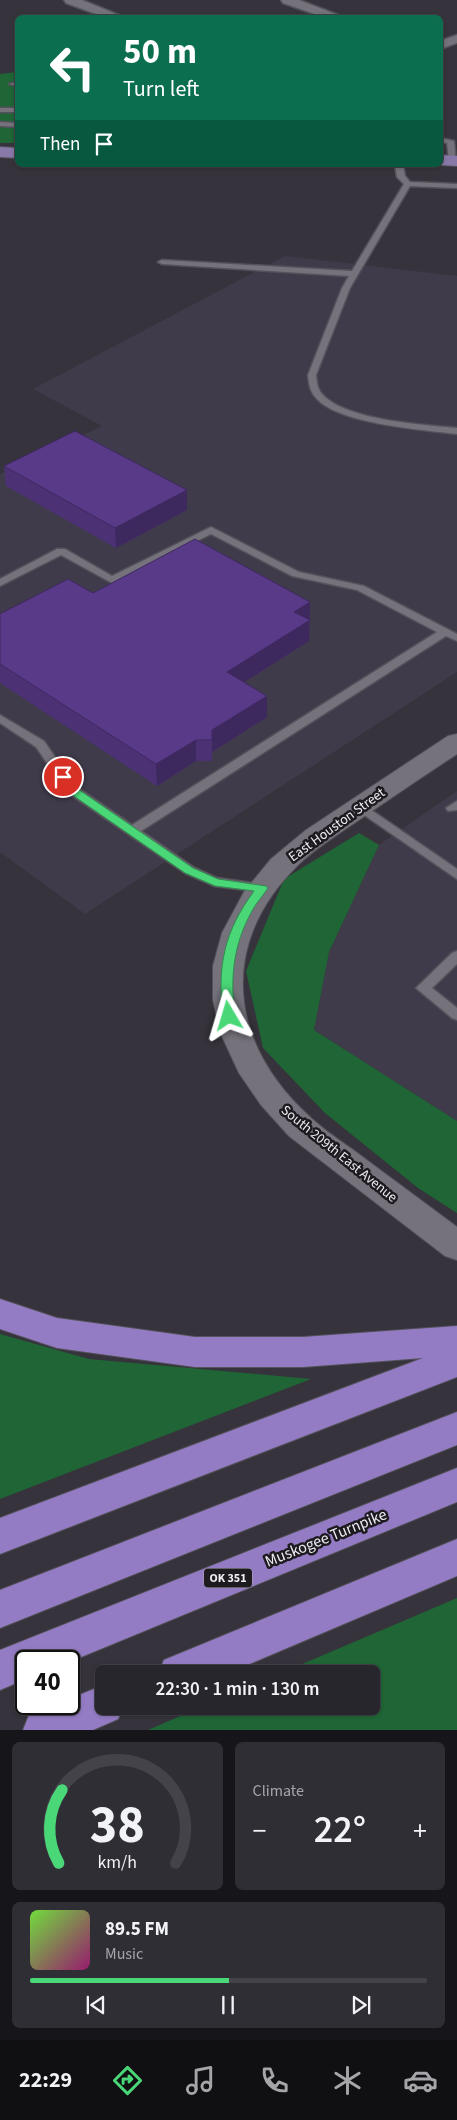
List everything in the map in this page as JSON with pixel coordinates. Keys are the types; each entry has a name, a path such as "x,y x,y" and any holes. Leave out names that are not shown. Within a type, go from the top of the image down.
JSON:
{"highway":[{"path":"0,1314 57,1333 195,1352 303,1352 457,1340"},
{"path":"0,1536 457,1361"},
{"path":"0,1609 457,1428"},
{"name":"Muskogee Turnpike","path":"0,1670 457,1485"},
{"path":"199,1665 457,1557"},
{"path":"44,1730 95,1709"}],"main road":[{"path":"0,152 15,153"}],"street":[{"path":"70,0 112,15"},
{"path":"286,0 331,15"},
{"path":"443,44 457,39"},
{"name":"East Houston Street","path":"229,1016 225,984 230,950 246,910 281,865 302,848 457,742"},
{"name":"South 209th East Avenue","path":"229,1016 256,1072 278,1105 300,1127 457,1246"}],"lane":[{"path":"0,110 15,110"},
{"path":"0,124 15,124"},
{"path":"443,140 450,140 450,161"},
{"path":"399,167 401,178 408,184 457,186"},
{"path":"408,184 346,288 312,375 313,388 328,404 356,415 381,422 457,431"},
{"path":"162,262 353,274"},
{"path":"0,583 61,551 112,580 212,530 296,574 360,588 457,638"},
{"path":"132,831 445,632"},
{"path":"0,718 40,744 71,789 189,870 215,882 262,888"},
{"path":"361,807 457,875"},
{"path":"457,956 423,988 457,1015"}],"shaded area":[{"path":"285,256 457,276 457,672 85,914 0,852 0,474 102,426 33,389"},
{"path":"457,791 457,1121 314,1030 329,952 379,845"}],"green space":[{"path":"15,72 15,143 0,143 0,74"},
{"path":"359,833 379,845 329,952 314,1030 457,1121 457,1213 418,1188 325,1113 263,1048 246,971 284,879"},
{"path":"0,1334 89,1359 311,1379 0,1499"},
{"path":"457,1598 457,1730 148,1730 182,1715 380,1715 380,1665 300,1665"}],"building":[{"path":"75,431 187,490 115,528 4,466"},
{"path":"195,539 310,602 294,612 310,620 227,672 267,696 212,730 212,740 196,740 156,764 0,664 0,614 68,579 93,593"}],"route":[{"path":"63,777 71,789 189,870 215,882 262,888 246,910 236,930 230,950 225,984 229,1016"}]}
